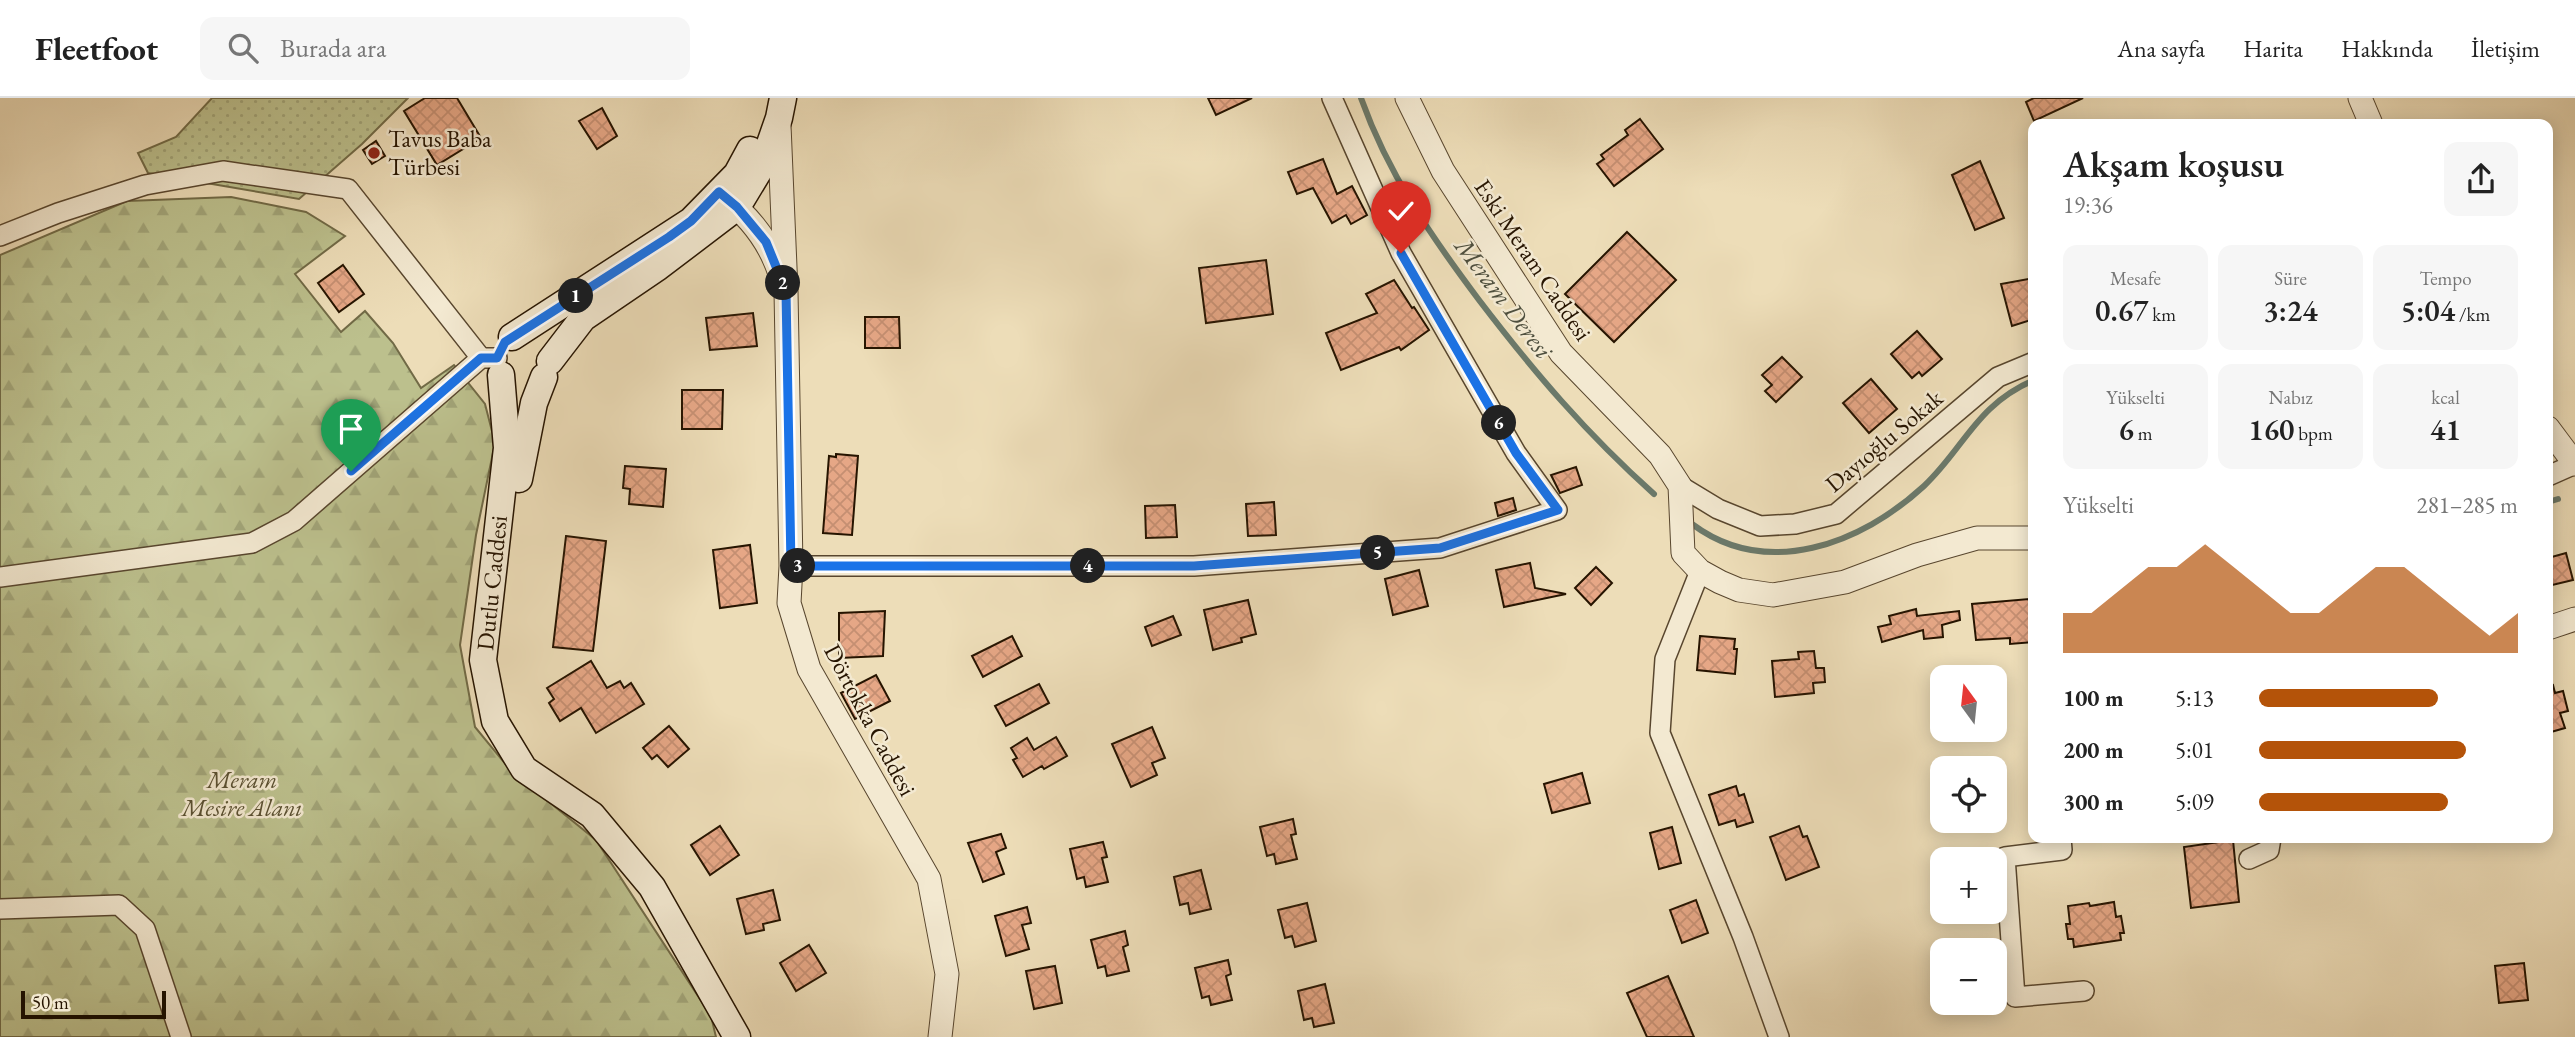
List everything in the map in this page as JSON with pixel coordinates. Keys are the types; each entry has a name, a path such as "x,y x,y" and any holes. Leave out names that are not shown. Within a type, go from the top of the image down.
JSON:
{"main road":[{"path":"498,357 691,221 728,200 760,123 776,105"},
{"name":"Dutlu Caddesi","path":"728,200 658,267 583,318 547,369 534,403 524,448 495,641 494,671 500,706 514,738 532,759 617,828 659,884 726,993 739,1037"},
{"path":"521,334 538,339 545,345 547,369 531,386 522,387 507,382 498,357 521,334"},
{"name":"Dutlu Caddesi","path":"498,357 507,448 483,660 495,721 524,769 592,815 652,887 739,1037"}],"street":[{"path":"791,566 1194,566 1440,548 1558,510 1516,453 1401,253 1332,98"},
{"name":"Eski Meram Caddesi","path":"1407,98 1443,171 1561,354 1660,455 1680,485"},
{"path":"2360,98 2369,119"},
{"name":"Dörtokka Caddesi","path":"776,105 786,291 791,566 789,603 809,669 929,879 947,974 940,1037"},
{"path":"0,236 58,213 145,185 223,171 348,189 498,357 294,521 252,543 0,577"},
{"name":"Dörtokka Caddesi","path":"728,200 766,242 786,291"},
{"name":"Dayıoğlu Sokak","path":"1680,485 1718,509 1760,526 1795,524 1836,514 1998,377 2028,364"},
{"path":"2553,435 2575,464 2553,474"},
{"path":"1680,485 1683,553 1700,571 1739,590 1773,595 1845,582 1917,555 1978,538 2028,538"},
{"path":"1700,571 1664,659 1660,733 1743,937 1779,1037"},
{"path":"2553,626 2575,619"},
{"path":"2061,843 2062,850 2005,857 2015,997 2084,991"},
{"path":"2249,859 2269,850 2270,843"},
{"path":"0,909 119,905 145,929 181,1037"}],"green space":[{"path":"212,98 408,98 362,144 299,199 148,173 138,153 176,137"},
{"name":"Meram Mesire Alanı","path":"231,197 306,212 345,236 295,274 341,332 365,311 393,343 421,388 454,365 485,404 495,443 476,535 460,645 475,727 512,772 596,840 711,1016 716,1037 0,1037 0,255 127,201"}],"building":[{"path":"425,98 457,98 481,138 437,165 404,111"},
{"path":"1208,98 1252,98 1216,115"},
{"path":"2034,98 2083,98 2038,119 2033,119 2026,102"},
{"path":"602,108 617,136 597,149 579,121"},
{"path":"1640,119 1663,149 1614,186 1597,164 1604,159 1601,155 1628,135 1625,130"},
{"name":"Tavus Baba Türbesi","path":"376,141 385,156 372,164 363,150"},
{"path":"1323,159 1337,194 1352,186 1367,215 1351,224 1346,215 1332,223 1313,188 1297,194 1288,172"},
{"path":"1980,161 2004,218 1975,230 1952,175"},
{"path":"1627,232 1676,280 1614,342 1565,294"},
{"path":"1266,260 1273,314 1206,323 1199,268"},
{"path":"343,265 364,294 339,312 318,283"},
{"path":"2028,279 2028,321 2012,326 2001,284"},
{"path":"1394,280 1429,330 1401,350 1399,347 1341,370 1326,333 1377,313 1366,294"},
{"path":"753,313 757,346 710,350 706,318"},
{"path":"865,317 899,317 900,348 865,348"},
{"path":"1917,331 1942,359 1922,376 1919,372 1912,378 1891,354"},
{"path":"1782,357 1802,377 1776,402 1765,391 1772,385 1762,375"},
{"path":"1871,379 1897,409 1869,433 1843,403"},
{"path":"682,390 723,390 722,429 682,429"},
{"path":"836,454 858,456 852,535 823,533 829,456 836,457"},
{"path":"625,466 666,469 663,507 629,504 630,489 623,488"},
{"path":"1576,467 1582,485 1560,493 1551,475"},
{"path":"1513,498 1516,510 1498,516 1495,503"},
{"path":"1274,502 1276,535 1248,536 1246,504"},
{"path":"1175,505 1177,537 1146,538 1145,506"},
{"path":"566,536 606,541 593,651 553,647"},
{"path":"750,545 757,603 720,608 713,550"},
{"path":"2566,553 2573,580 2553,585 2553,557"},
{"path":"1530,563 1535,588 1566,594 1504,607 1496,570"},
{"path":"1596,567 1612,583 1591,605 1575,588"},
{"path":"1419,570 1428,606 1393,615 1385,579"},
{"path":"2028,599 2028,642 2010,644 2010,638 1976,640 1972,604"},
{"path":"1248,600 1256,634 1241,638 1242,642 1213,650 1204,610"},
{"path":"1916,609 1917,616 1959,611 1960,620 1942,625 1943,637 1924,639 1923,630 1882,642 1878,627 1891,624 1889,616"},
{"path":"885,611 883,656 839,658 839,613"},
{"path":"1173,616 1181,635 1152,646 1145,627"},
{"path":"1012,636 1022,656 983,677 972,656"},
{"path":"1700,636 1735,639 1735,674 1697,670"},
{"path":"1814,651 1816,668 1824,668 1825,682 1813,683 1814,693 1775,697 1772,661 1799,659 1798,652"},
{"path":"591,661 607,688 620,681 624,688 631,683 644,704 596,733 581,708 560,721 549,703 554,699 547,688"},
{"path":"876,675 890,701 855,719 841,693"},
{"path":"1039,684 1049,703 1006,726 995,706"},
{"path":"2553,685 2555,693 2563,691 2568,711 2560,713 2565,728 2553,731"},
{"path":"669,726 689,749 668,767 657,755 652,759 643,748"},
{"path":"1152,727 1165,758 1152,763 1157,775 1131,787 1112,744"},
{"path":"1056,737 1067,756 1023,777 1013,760 1017,758 1011,748 1027,738 1034,750"},
{"path":"1582,773 1590,803 1552,813 1544,784"},
{"path":"1736,786 1739,796 1744,794 1753,822 1737,827 1735,820 1719,825 1709,795"},
{"path":"1293,819 1296,834 1291,835 1297,859 1276,864 1274,854 1267,856 1260,827"},
{"path":"720,826 739,855 710,875 691,845"},
{"path":"1799,826 1803,837 1807,836 1819,867 1786,880 1770,837"},
{"path":"1672,827 1681,863 1659,869 1650,833"},
{"path":"1001,834 1006,848 996,852 1004,874 983,882 968,843"},
{"path":"1103,842 1107,857 1102,858 1108,882 1086,887 1084,877 1077,879 1070,849"},
{"path":"2233,843 2239,902 2191,908 2184,847"},
{"path":"1201,870 1211,909 1190,914 1188,903 1180,905 1174,877"},
{"path":"773,890 780,920 763,924 764,930 746,934 737,899"},
{"path":"1696,900 1708,933 1682,943 1670,910"},
{"path":"2114,902 2116,917 2121,916 2124,933 2120,933 2121,940 2074,947 2073,939 2068,939 2068,906"},
{"path":"1307,903 1316,941 1295,947 1292,936 1285,938 1278,910"},
{"path":"1027,907 1031,923 1022,925 1029,949 1006,956 995,916"},
{"path":"1125,931 1128,945 1123,947 1129,971 1107,976 1105,966 1098,968 1091,940"},
{"path":"809,945 826,973 796,991 780,963"},
{"path":"1228,960 1231,974 1226,976 1232,1000 1211,1005 1209,996 1202,998 1195,968"},
{"path":"2524,963 2528,1000 2499,1003 2495,966"},
{"path":"1055,966 1062,1003 1034,1009 1026,971"},
{"path":"1668,976 1694,1037 1647,1037 1627,993"},
{"path":"1325,984 1334,1023 1314,1027 1312,1018 1304,1020 1298,991"}],"waterway":[{"name":"Meram Deresi","path":"1361,98 1384,153 1412,204 1461,276 1562,401 1654,494"},
{"name":"Meram Deresi","path":"1692,524 1721,541 1751,550 1782,552 1812,548 1843,538 1899,507 1938,471 1985,414 2014,390 2028,383"},
{"name":"Meram Deresi","path":"2553,500 2558,499"}],"place":[{"name":"Tavus Baba Türbesi","path":"374,153"}],"route":[{"path":"351,471 481,358 497,358 499,349 505,342 669,237 691,221 719,192 737,207 766,242 786,291 791,566 1194,566 1440,548 1558,510 1516,453 1401,253"}]}
